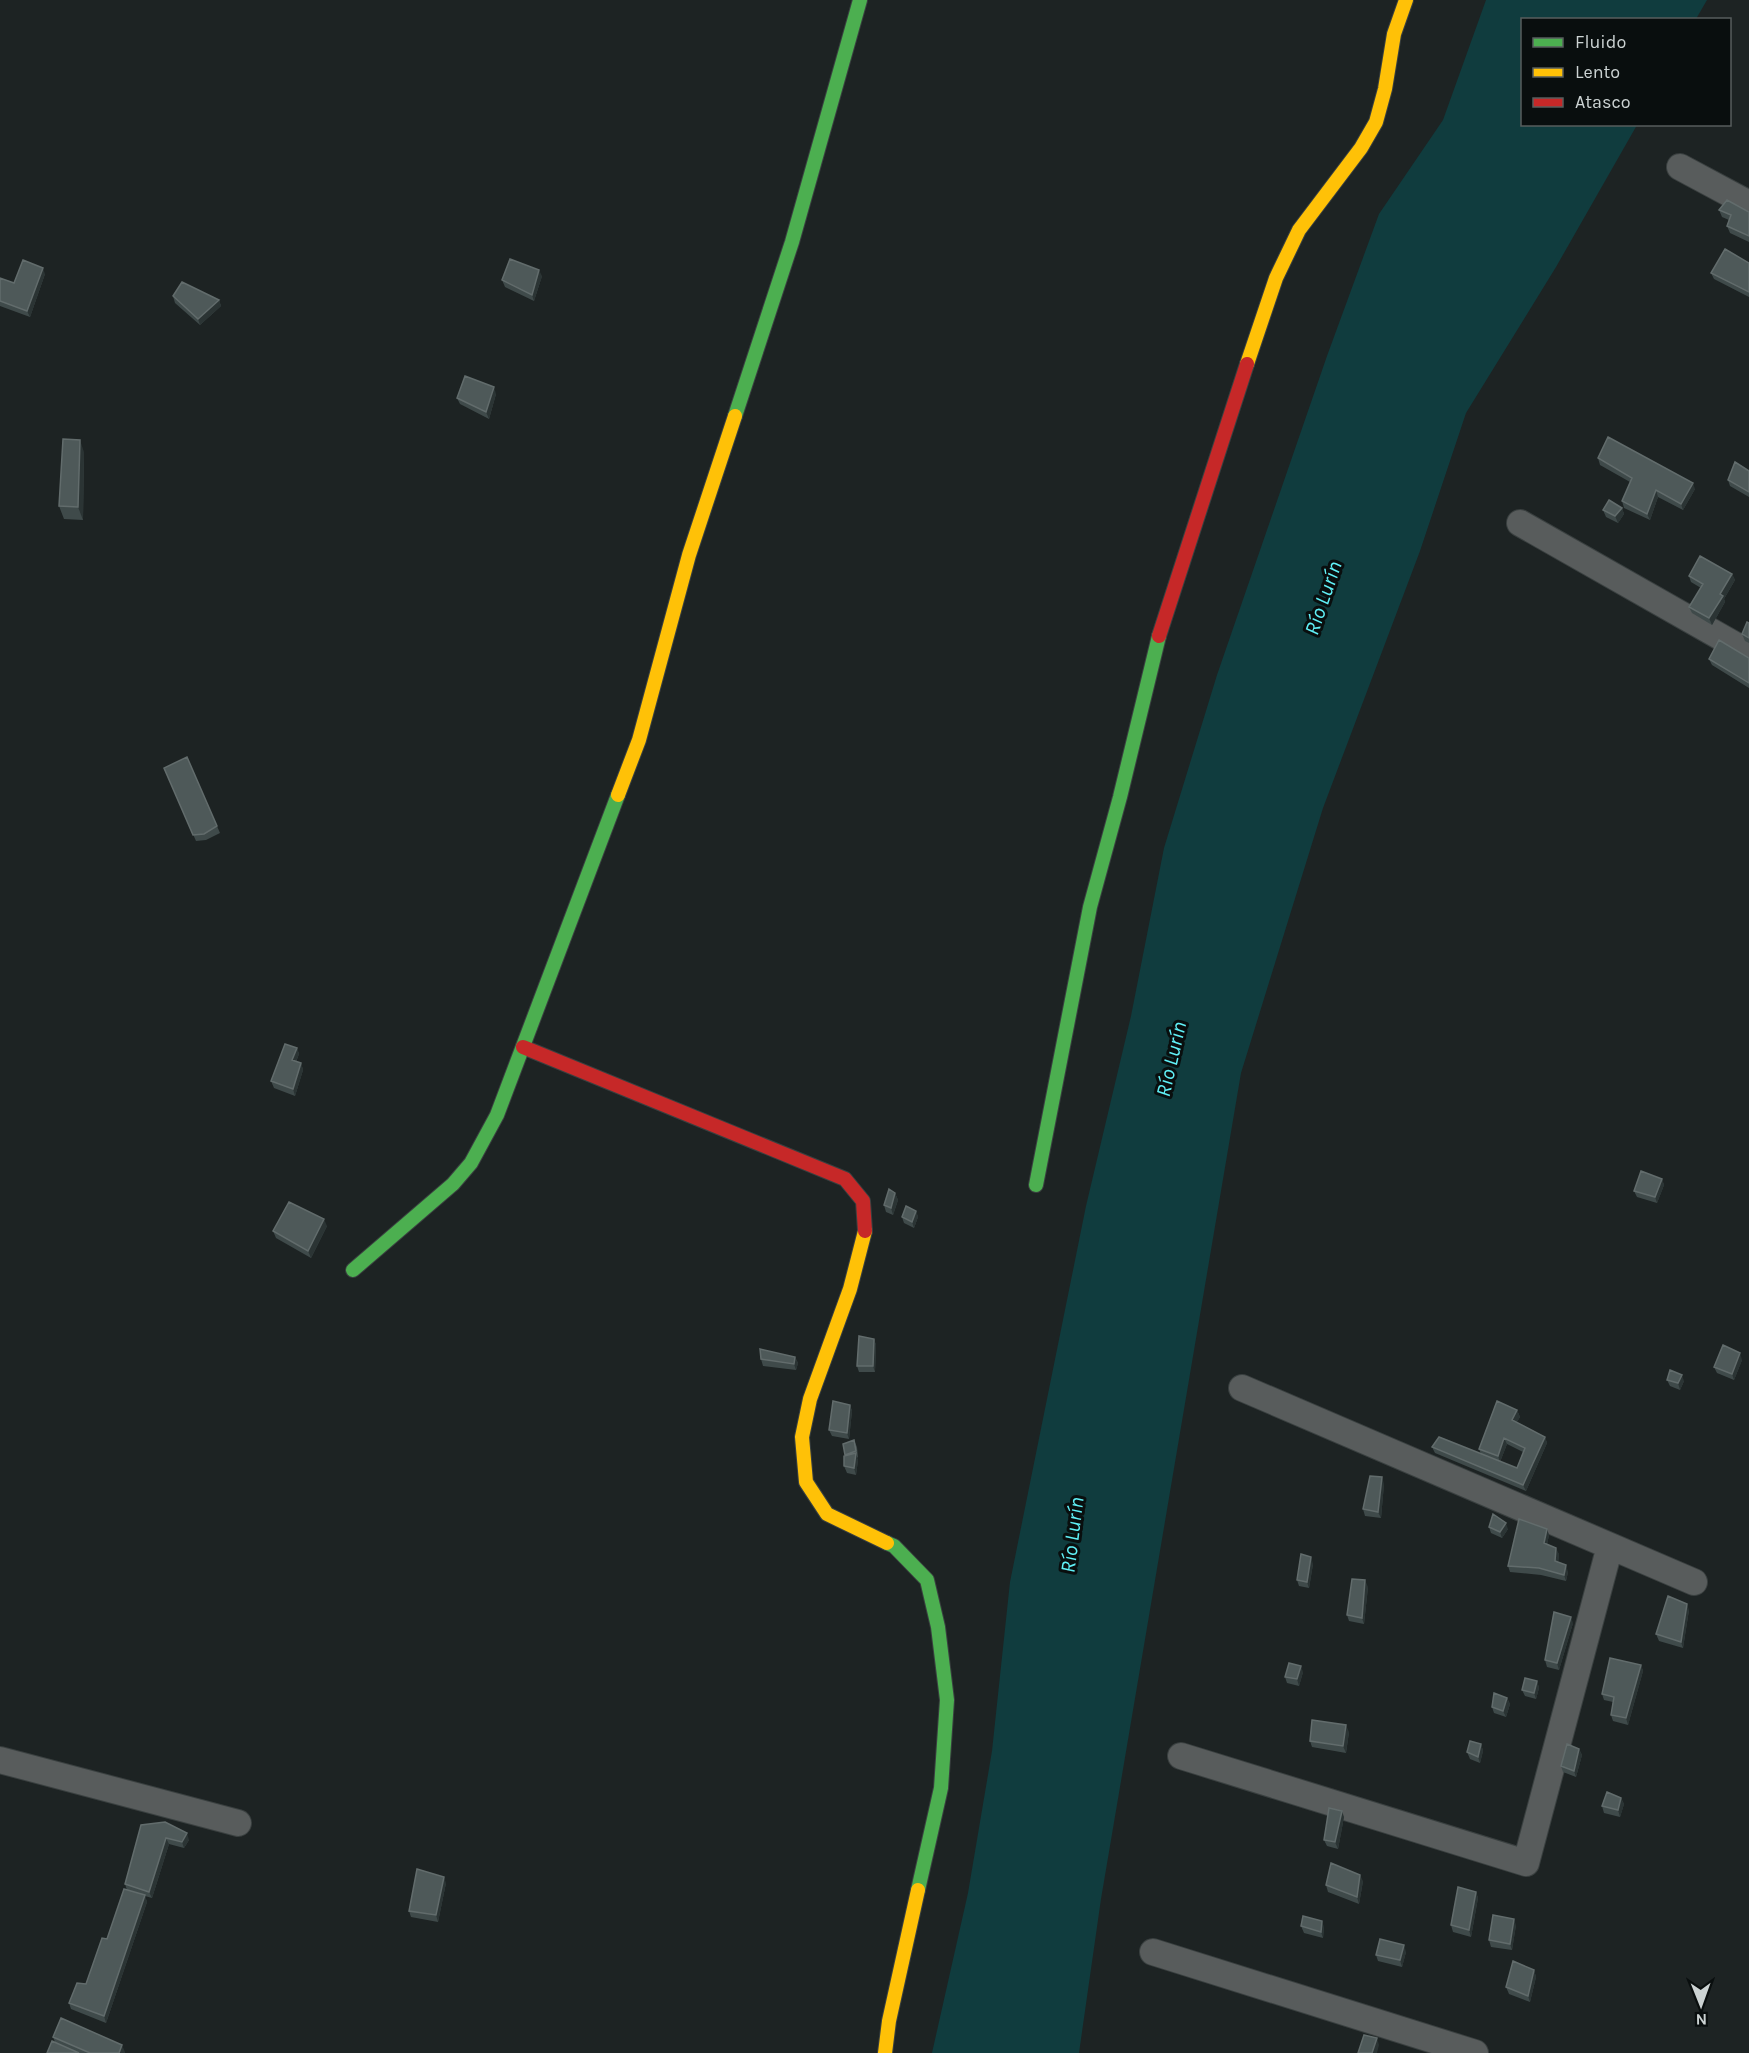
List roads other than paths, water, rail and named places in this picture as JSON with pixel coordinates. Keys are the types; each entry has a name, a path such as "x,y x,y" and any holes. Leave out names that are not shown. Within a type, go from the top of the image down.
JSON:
{"street":[{"path":"353,1270 453,1184 471,1163 497,1115 639,740 689,555 792,242 860,0"},
{"path":"1036,1185 1090,907 1120,797 1156,646 1173,588 1276,278 1299,230 1361,148 1376,122 1385,89 1394,34 1406,0"},
{"path":"1680,167 1749,204"},
{"path":"1520,523 1749,653"},
{"path":"522,1047 845,1179 863,1201 865,1236 850,1289 810,1399 802,1437 806,1482 827,1514 894,1546 927,1580 938,1627 947,1700 941,1788 889,2021 885,2053"},
{"path":"1242,1388 1694,1582"},
{"path":"1181,1756 1526,1863 1610,1546"},
{"path":"0,1760 238,1823"},
{"path":"1153,1952 1475,2053"}],"water":[{"name":"Río Lurín","path":"1486,0 1707,0 1697,18 1521,18 1521,126 1636,126 1556,267 1466,413 1420,551 1323,808 1241,1073 1101,1899 1079,2053 932,2053 968,1893 992,1751 1010,1582 1086,1206 1131,1016 1164,848 1217,675 1327,356 1379,214 1443,120"}]}
